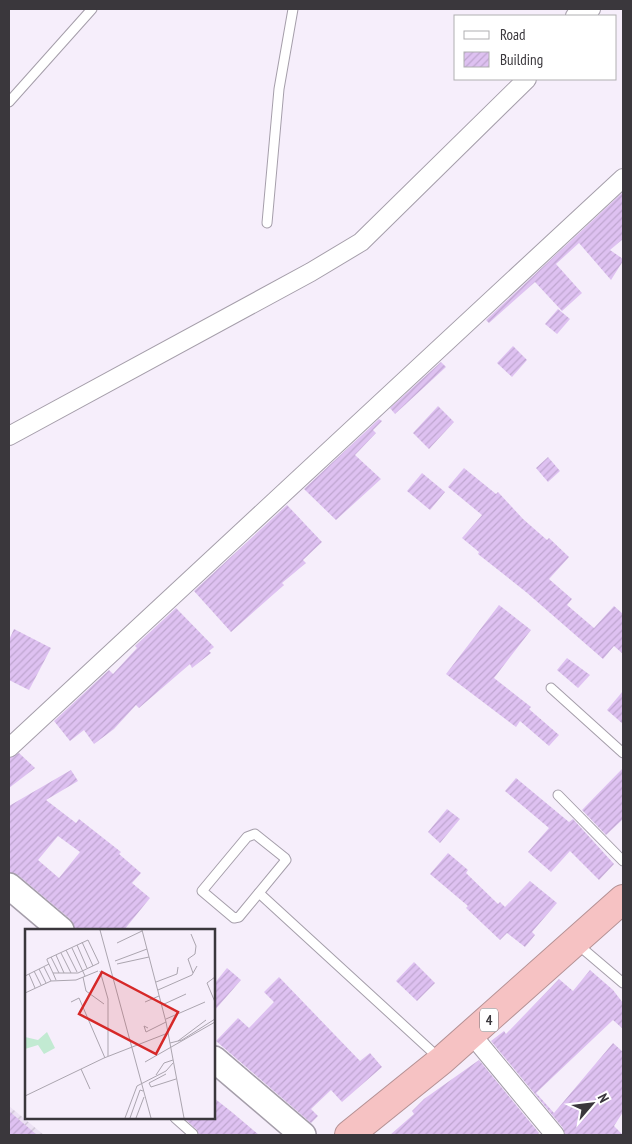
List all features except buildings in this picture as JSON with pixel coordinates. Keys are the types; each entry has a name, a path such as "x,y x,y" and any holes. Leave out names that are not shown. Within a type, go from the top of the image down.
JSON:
{"highway":[{"name":"4","path":"349,1135 472,1035 622,903"}],"street":[{"path":"577,15 590,9"},
{"path":"9,436 303,277 361,242 526,80"},
{"path":"9,748 623,178"},
{"path":"9,886 60,929"},
{"path":"472,1035 554,1135"},
{"path":"215,1060 303,1135"}],"lane":[{"path":"9,102 92,9"},
{"path":"267,223 279,89 294,9"},
{"path":"551,688 623,753"},
{"path":"558,795 623,861"},
{"path":"255,834 286,860 259,893 239,917 234,918 202,890 248,836 255,834"},
{"path":"259,893 442,1060"},
{"path":"576,943 623,983"},
{"path":"176,1119 193,1134"}],"shaded area":[{"path":"9,1106 44,1135 9,1135"}]}
